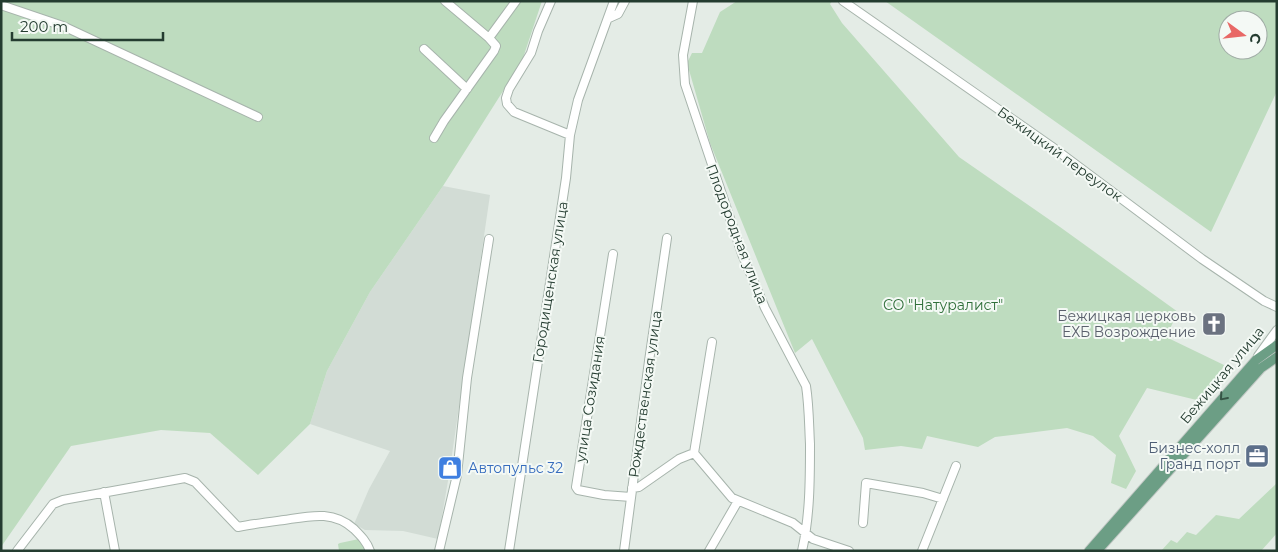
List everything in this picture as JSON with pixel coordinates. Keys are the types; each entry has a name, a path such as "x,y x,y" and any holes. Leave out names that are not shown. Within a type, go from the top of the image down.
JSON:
{"main road":[{"path":"1256,360 1277,345"},
{"name":"Бежицкая улица","path":"1097,551 1261,368 1277,357"},
{"name":"Бежицкая улица","path":"1089,551 1256,360"}],"street":[{"path":"434,138 496,46 445,1"},
{"path":"489,38 516,1"},
{"path":"551,1 531,53 508,89 506,98 507,104 514,112 570,135"},
{"name":"Городищенская улица","path":"509,551 566,178 570,135 578,100 614,1"},
{"name":"Городищенская улица","path":"609,18 618,14 625,1"},
{"name":"Плодородная улица","path":"693,1 683,55 685,84 742,254 765,308 806,386 809,409 810,478 802,551"},
{"name":"Бежицкий переулок","path":"843,1 1051,146 1202,259 1264,301 1277,307"},
{"path":"1,5 63,26 258,117"},
{"path":"424,49 467,89"},
{"name":"Рождественская улица","path":"624,551 667,238"},
{"path":"439,551 457,475 467,378 489,239"},
{"name":"улица Созидания","path":"613,254 576,487 578,490 588,493 630,497"},
{"name":"Бежицкая улица","path":"1256,360 1277,330"},
{"path":"712,342 694,453 718,484 732,498 799,526 805,533 820,542 849,551"},
{"path":"632,488 639,487 679,459 694,453"},
{"path":"922,551 956,466"},
{"path":"17,551 54,504 63,500 185,478 196,482 238,527 313,515 332,517 347,523 354,529 368,544 370,551"},
{"path":"863,523 866,483 923,493 943,499"},
{"path":"104,492 115,551"},
{"path":"709,551 738,501"}],"shaded area":[{"path":"443,186 490,195 438,539 403,531 365,530 354,524 369,489 390,451 310,424 327,371 370,292"}],"green space":[{"path":"1,1 542,1 522,61 443,186 370,292 327,371 310,424 258,475 210,433 161,430 71,446 1,547"},
{"name":"СО \"Натуралист\"","path":"737,1 832,1 830,4 842,23 959,157 1178,312 1166,337 1224,365 1205,402 1147,388 1119,436 1136,471 1126,489 1111,483 1116,455 1093,436 1067,428 995,437 978,447 927,436 922,449 901,446 865,450 863,438 812,339 795,353 710,143 687,63 692,53 702,53 720,12"},
{"path":"885,1 1277,1 1277,91 1211,232"},
{"path":"1277,483 1277,533 1261,551 1161,551 1171,540 1177,543 1187,532 1196,535 1216,515 1239,519"},
{"path":"362,540 366,551 339,551 338,544"}],"waterway":[{"path":"1196,406 1214,394"}],"place":[{"name":"Бежицкая церковь ЕХБ Возрождение","path":"1214,324"},
{"name":"Бизнес-холл Гранд порт","path":"1257,456"},
{"name":"Автопульс 32","path":"450,468"}]}
